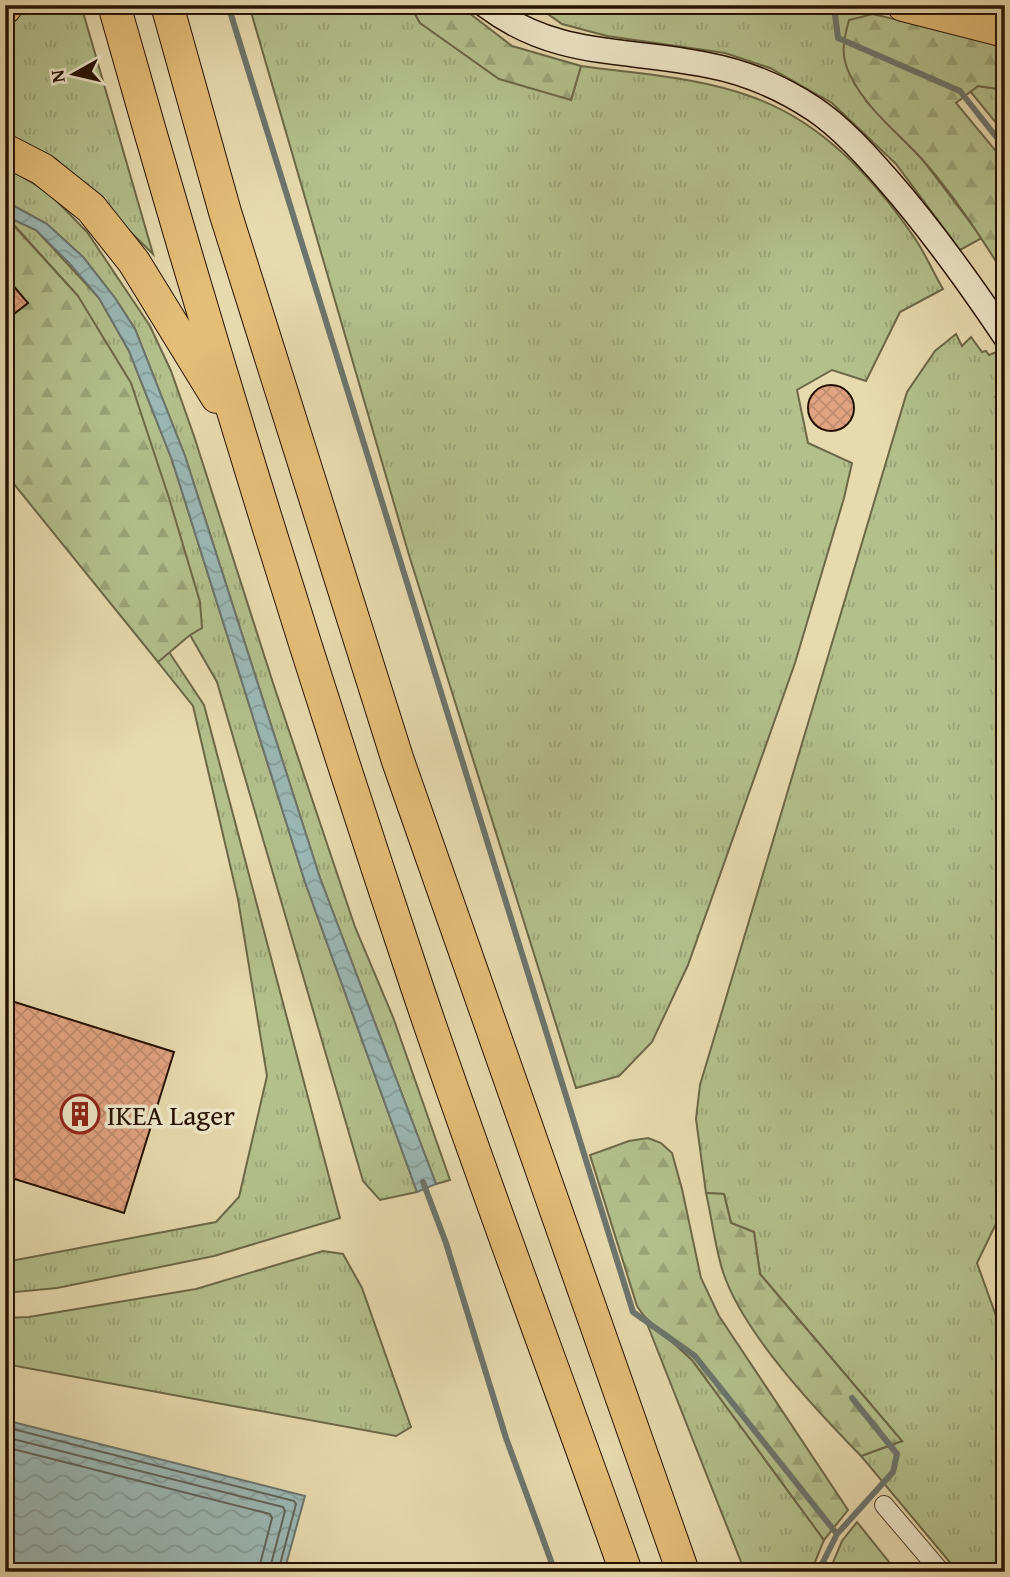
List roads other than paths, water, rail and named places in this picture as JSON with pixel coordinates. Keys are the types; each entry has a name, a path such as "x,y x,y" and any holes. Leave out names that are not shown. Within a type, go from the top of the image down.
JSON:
{"highway":[{"path":"114,5 176,224 347,776 419,992 626,1572"},
{"path":"167,5 225,212 398,761 683,1572"},
{"path":"903,5 1005,31"},
{"path":"5,150 42,169 91,208 134,262 242,438"}],"street":[{"path":"485,5 504,20 554,42 587,50 716,67 768,83 815,110 860,148 899,193 947,253 1005,336"},
{"path":"884,1505 941,1572"}],"water":[{"path":"5,201 47,224 83,257 135,329 185,456 320,878 436,1184 417,1192 305,882 172,460 129,351 99,298 36,230 5,216"},
{"path":"5,1420 305,1496 284,1572 5,1572"}],"waterway":[{"path":"228,5 633,1312 695,1356 837,1534"},
{"path":"834,7 838,38 960,91 1005,148"},
{"path":"423,1182 446,1243 506,1438 555,1572"},
{"path":"818,1572 837,1534 893,1472 897,1454 852,1398"}],"place":[{"name":"IKEA Lager","path":"80,1114"}]}
